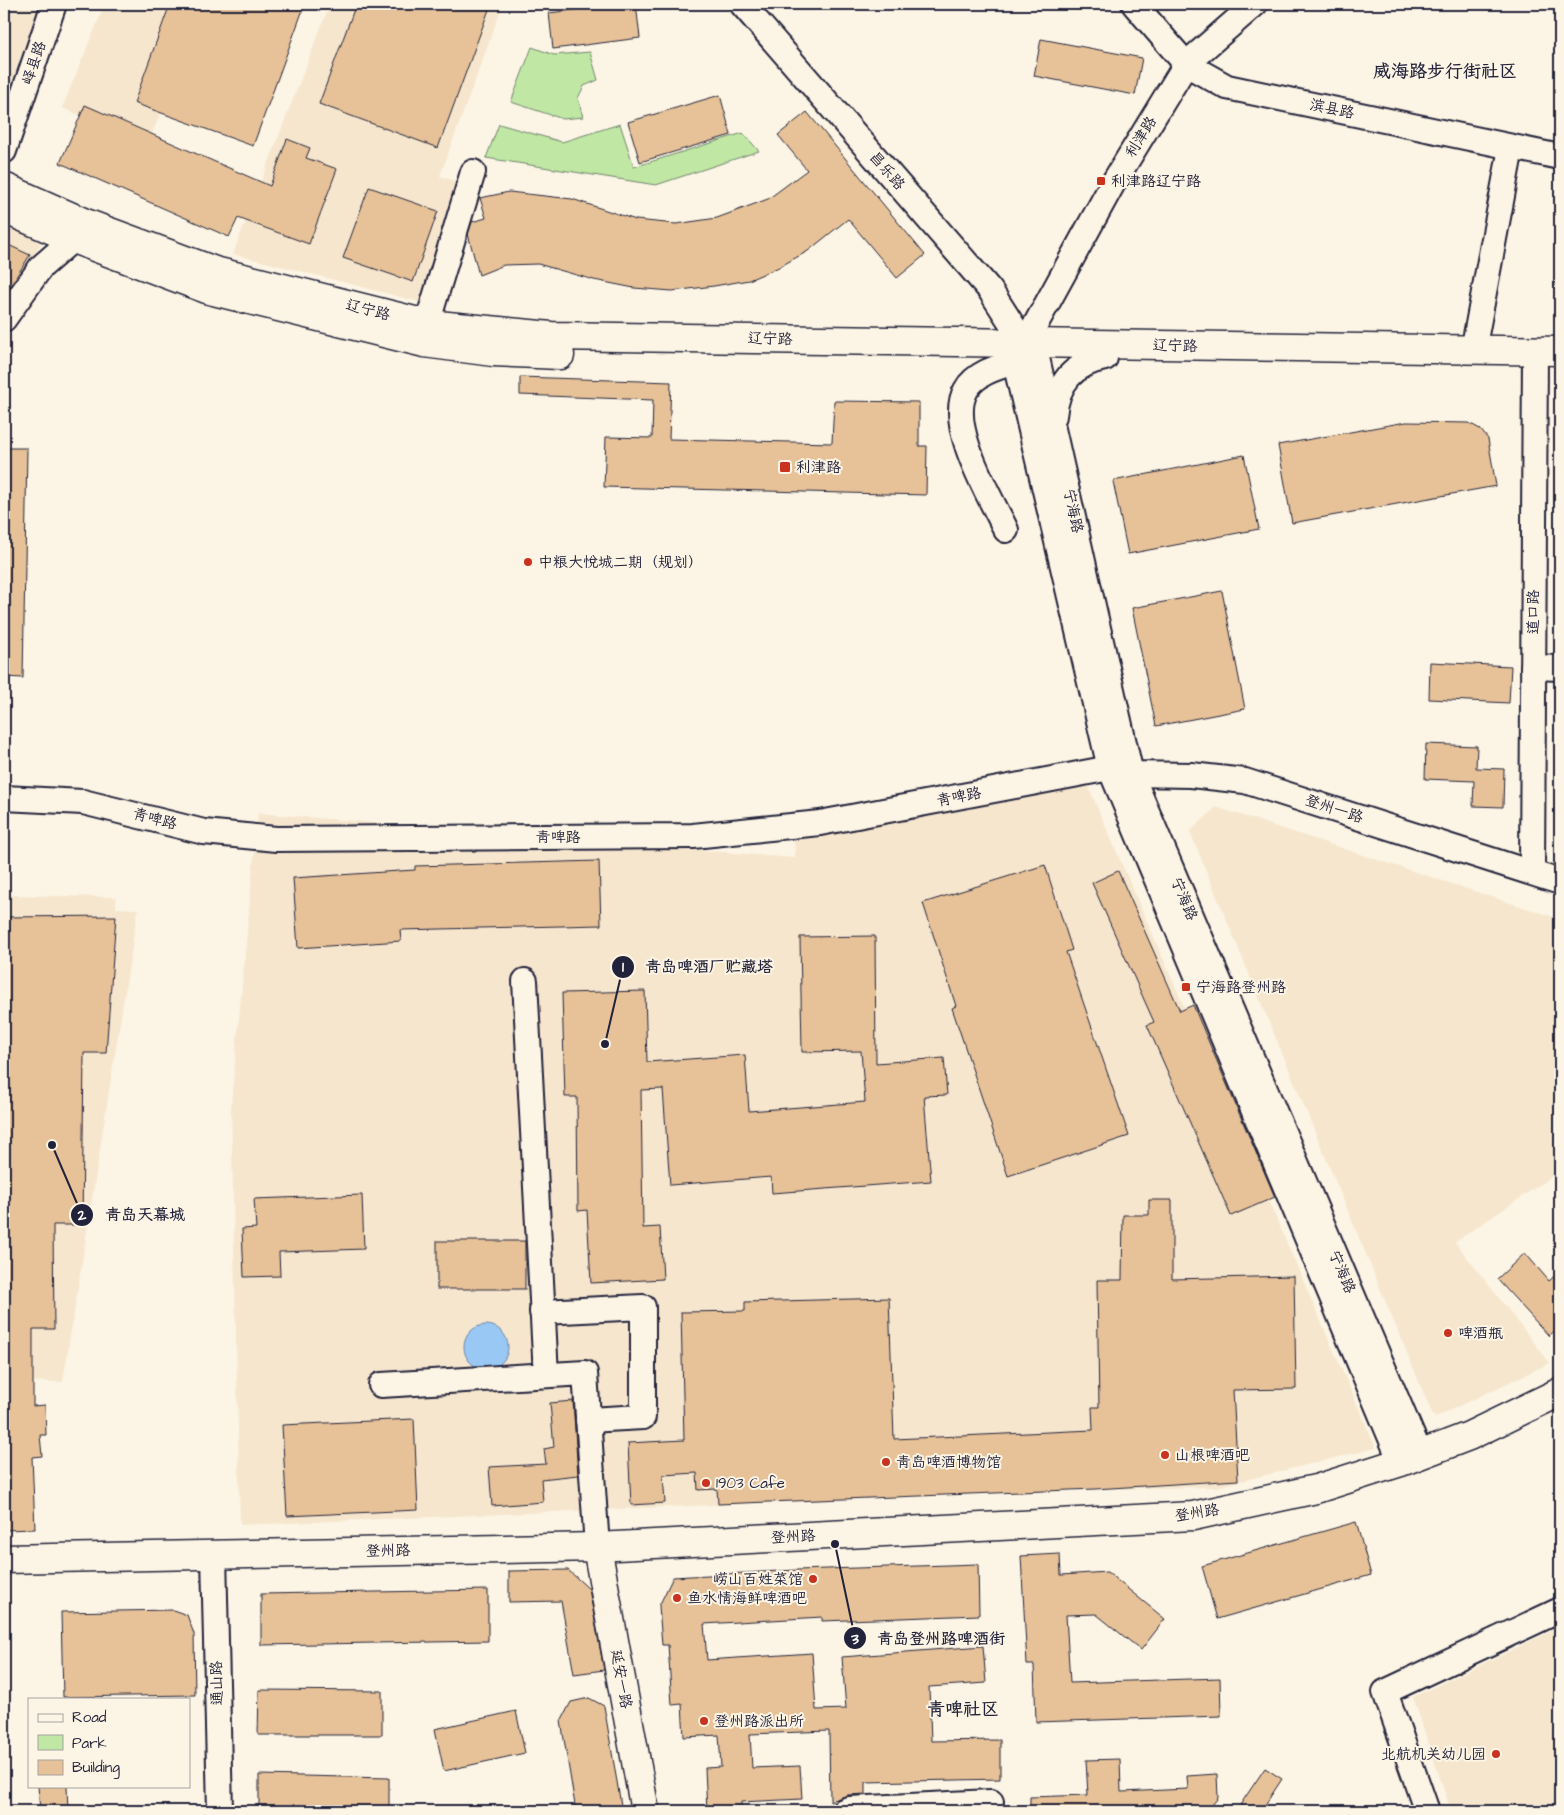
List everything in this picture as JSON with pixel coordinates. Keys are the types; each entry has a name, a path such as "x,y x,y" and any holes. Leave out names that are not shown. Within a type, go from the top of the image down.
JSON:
{"main road":[{"name":"辽宁路","path":"4,187 78,230 209,290 398,338 493,352 551,354 1025,354 1473,351 1548,357"},
{"name":"辽宁路","path":"4,209 215,271 427,324 551,336 1105,358 1548,357"},
{"name":"登州路","path":"4,1559 597,1546 1193,1516 1316,1489 1410,1458 1469,1436 1560,1394"},
{"name":"延安一路","path":"597,1546 645,1811"}],"street":[{"name":"峄县路","path":"4,151 54,4"},
{"name":"昌乐路","path":"742,4 990,290 1025,354"},
{"name":"滨县路","path":"1134,4 1186,64 1227,87 1560,157"},
{"name":"利津路","path":"1025,354 1116,177 1186,64 1255,4"},
{"path":"1473,351 1511,148"},
{"path":"427,324 473,172"},
{"path":"4,319 41,267 78,230"},
{"name":"宁海路","path":"1025,354 1053,423 1120,771"},
{"name":"宁海路","path":"1025,354 1120,771 1410,1458"},
{"path":"1006,530 968,451 959,410 966,389 988,370 1025,354"},
{"name":"道口路","path":"1532,872 1533,667 1548,357"},
{"path":"1053,423 1056,399 1063,383 1087,362 1105,358"},
{"path":"1533,667 1560,668"},
{"name":"青啤路","path":"4,798 83,802 204,832 276,839 693,836 820,823 1120,771"},
{"name":"登州一路","path":"1120,771 1191,775 1246,781 1532,872"},
{"path":"1532,872 1560,882"},
{"path":"525,981 546,1375"},
{"path":"542,1312 643,1307 643,1418 588,1420"},
{"path":"381,1385 584,1373 597,1546"},
{"name":"通山路","path":"214,1555 220,1811"},
{"path":"1427,1811 1385,1692 1560,1610"},
{"path":"844,1811 850,1809 991,1802"}],"shaded area":[{"path":"4,4 41,4 4,105"},
{"path":"105,4 206,4 148,143 62,108"},
{"path":"330,4 503,4 440,176 466,185 424,303 233,254"},
{"path":"4,225 41,242 4,323"},
{"path":"1085,779 1376,1448 1216,1487 1095,1489 240,1525 231,1105 258,813 795,858 793,818"},
{"path":"1216,807 1560,919 1560,1171 1455,1242 1550,1363 1434,1418 1190,832"},
{"path":"4,883 7,883 7,895 116,897 116,908 138,909 63,1382 4,1381"},
{"name":"北航机关幼儿园","path":"1560,1627 1560,1811 1451,1811 1413,1697"}],"green space":[{"path":"532,47 554,55 590,52 598,80 584,86 578,98 583,117 563,119 511,102"},
{"path":"499,124 562,142 620,124 634,167 743,133 759,151 656,185 486,158"}],"water":[{"path":"490,1325 502,1331 507,1338 507,1356 502,1363 495,1368 482,1369 474,1366 467,1359 464,1343 467,1335 474,1328"}],"building":[{"path":"170,4 305,4 253,146 134,103"},
{"path":"356,4 491,4 438,148 319,104"},
{"path":"636,4 640,38 553,49 549,13"},
{"path":"1041,39 1142,58 1135,95 1034,76"},
{"path":"720,95 731,135 640,162 628,122"},
{"path":"85,105 270,186 287,139 310,148 306,158 337,169 309,244 238,218 229,237 60,163"},
{"path":"807,112 925,255 897,278 848,219 808,251 779,267 749,280 714,286 672,291 634,288 594,280 538,264 504,265 479,275 468,234 472,222 486,218 480,198 509,192 572,199 636,220 676,224 717,218 768,199 807,170 778,135"},
{"path":"369,187 438,211 413,282 343,258"},
{"path":"4,243 30,255 4,296"},
{"path":"520,377 671,382 669,439 832,443 834,401 919,402 919,446 927,446 926,495 604,487 606,437 652,438 653,400 520,395"},
{"path":"1406,422 1469,423 1480,429 1488,439 1496,486 1292,523 1278,445"},
{"path":"4,448 27,448 23,678 4,677"},
{"path":"1244,455 1259,529 1128,554 1113,481"},
{"path":"1222,591 1245,709 1156,726 1132,608"},
{"path":"1430,662 1511,666 1509,703 1429,699"},
{"path":"1426,744 1477,746 1476,768 1504,769 1503,807 1473,806 1474,781 1425,779"},
{"path":"599,861 601,925 400,930 401,941 298,948 293,878 415,870 415,866"},
{"path":"1045,865 1072,950 1066,952 1129,1136 1008,1176 952,1008 956,1006 923,903"},
{"path":"1118,871 1180,1011 1193,1005 1275,1197 1231,1216 1147,1025 1154,1022 1092,883"},
{"path":"116,916 106,1053 84,1053 82,1225 53,1225 54,1329 33,1329 33,1406 45,1405 46,1435 40,1435 42,1456 32,1457 35,1529 4,1530 4,1499 9,1499 4,1415 8,1415 4,1381 4,917"},
{"path":"875,936 876,1063 944,1058 947,1095 924,1096 931,1181 772,1193 771,1177 670,1185 663,1089 641,1090 643,1228 660,1227 663,1279 591,1283 587,1210 578,1211 577,1097 565,1097 562,993 645,991 647,1062 745,1055 749,1111 865,1102 861,1051 802,1052 800,937"},
{"path":"362,1195 364,1249 279,1252 280,1276 244,1277 242,1229 256,1228 254,1199"},
{"path":"1149,1200 1172,1200 1172,1279 1294,1276 1296,1389 1233,1390 1238,1480 1095,1489 718,1504 717,1489 698,1490 697,1473 663,1475 665,1503 631,1505 628,1443 684,1440 681,1312 745,1311 745,1302 889,1298 894,1439 1093,1430 1092,1407 1099,1407 1097,1280 1122,1280 1123,1215 1149,1215"},
{"path":"437,1241 525,1241 525,1289 437,1289"},
{"path":"1525,1253 1549,1281 1560,1271 1560,1326 1549,1336 1497,1279"},
{"path":"573,1401 578,1475 541,1479 543,1502 492,1506 489,1467 546,1464 544,1449 554,1447 550,1403"},
{"path":"414,1419 418,1510 287,1516 282,1425"},
{"path":"1356,1522 1371,1575 1217,1619 1202,1566"},
{"path":"1060,1554 1061,1575 1107,1572 1165,1619 1141,1650 1096,1614 1066,1615 1070,1683 1220,1678 1221,1716 1036,1722 1034,1665 1027,1665 1021,1556"},
{"path":"978,1564 979,1615 822,1621 822,1617 704,1624 707,1660 812,1653 816,1710 846,1709 842,1657 983,1646 986,1683 929,1687 931,1741 1000,1740 1000,1779 866,1782 866,1794 848,1795 830,1801 829,1731 750,1734 752,1768 800,1766 802,1799 741,1802 741,1811 707,1811 705,1768 721,1767 719,1735 684,1737 682,1704 672,1705 668,1645 662,1645 659,1606 673,1577 797,1570"},
{"path":"568,1570 589,1589 604,1670 574,1674 561,1601 509,1602 509,1571"},
{"path":"488,1590 488,1641 261,1645 261,1594"},
{"path":"173,1610 187,1615 194,1634 195,1695 63,1697 61,1612"},
{"path":"259,1690 382,1691 382,1735 258,1735"},
{"path":"589,1698 604,1706 622,1811 576,1811 561,1721 571,1702"},
{"path":"516,1711 525,1753 444,1771 435,1729"},
{"path":"1120,1759 1121,1792 1188,1789 1187,1776 1217,1774 1218,1798 1207,1811 1030,1811 1030,1797 1088,1795 1086,1760"},
{"path":"1265,1768 1282,1779 1261,1811 1250,1811 1240,1805"},
{"path":"259,1775 389,1778 389,1811 259,1811"},
{"path":"38,1788 67,1788 68,1811 40,1811"}],"place":[{"name":"利津路辽宁路","path":"1101,181"},
{"name":"利津路","path":"785,467"},
{"name":"中粮大悦城二期（规划）","path":"528,562"},
{"name":"宁海路登州路","path":"1186,987"},
{"name":"青岛啤酒厂贮藏塔","path":"605,1044"},
{"name":"青岛天幕城","path":"52,1145"},
{"name":"啤酒瓶","path":"1448,1333"},
{"name":"山根啤酒吧","path":"1165,1455"},
{"name":"青岛啤酒博物馆","path":"886,1462"},
{"name":"1903 Cafe","path":"706,1483"},
{"name":"青岛登州路啤酒街","path":"835,1544"},
{"name":"崂山百姓菜馆","path":"813,1579"},
{"name":"鱼水情海鲜啤酒吧","path":"677,1598"},
{"name":"登州路派出所","path":"704,1721"},
{"name":"北航机关幼儿园","path":"1496,1754"}],"district":[{"name":"威海路步行街社区","path":"1445,71"},
{"name":"青啤社区","path":"963,1709"}]}
